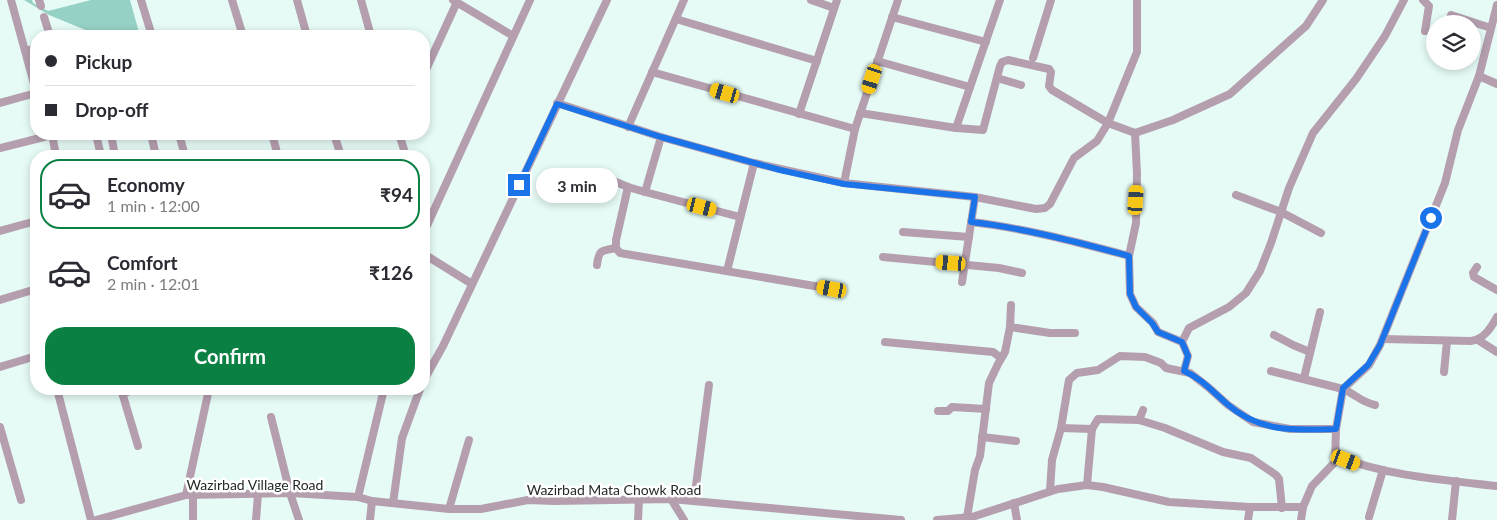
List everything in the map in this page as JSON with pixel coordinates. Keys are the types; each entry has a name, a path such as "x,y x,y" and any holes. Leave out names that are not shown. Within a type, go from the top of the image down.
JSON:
{"street":[{"path":"10,0 30,70"},
{"path":"141,0 150,30"},
{"path":"232,0 241,30"},
{"path":"297,0 305,30"},
{"path":"361,0 369,30"},
{"path":"430,217 530,0"},
{"path":"430,369 607,0"},
{"path":"628,127 684,0"},
{"path":"799,114 836,4 811,0"},
{"path":"844,184 855,130 898,0"},
{"path":"956,128 1000,0"},
{"path":"1033,58 1051,0"},
{"path":"557,104 661,137 754,163 844,184 975,197 1036,209 1045,208 1050,204 1074,158 1097,141 1108,124 1137,52 1137,0"},
{"path":"860,113 956,128 983,130 1002,62 1008,60 1049,69 1051,72 1049,86 1052,90 1108,124 1135,133 1173,120 1230,94 1306,26 1323,0"},
{"path":"1182,342 1189,328 1229,307 1246,293 1260,271 1289,188 1313,133 1356,79 1386,36 1404,0"},
{"path":"1423,0 1429,6 1425,31"},
{"path":"430,60 455,1 513,36"},
{"path":"1301,520 1303,507 1312,486 1316,479 1333,465 1336,456 1336,429 1343,388 1368,365 1383,340 1445,184 1458,130 1479,76 1497,6"},
{"path":"44,17 48,30"},
{"path":"892,17 986,42"},
{"path":"676,19 817,62"},
{"path":"1481,21 1494,23"},
{"path":"25,51 30,50"},
{"path":"877,61 970,87"},
{"path":"652,72 855,130"},
{"path":"1479,76 1497,84"},
{"path":"997,78 1021,85"},
{"path":"0,103 30,94"},
{"path":"1135,133 1137,174 1136,223 1129,256 1130,294 1136,307 1158,332 1182,342 1188,356 1184,371"},
{"path":"645,192 661,137"},
{"path":"0,148 30,140"},
{"path":"727,272 754,163"},
{"path":"604,178 645,192 740,216"},
{"path":"628,187 616,240 616,248 620,253 832,289"},
{"path":"1236,195 1281,212 1321,233"},
{"path":"962,282 975,197"},
{"path":"971,222 1072,240 1129,256"},
{"path":"0,231 30,223"},
{"path":"903,232 969,237"},
{"path":"596,265 599,253 602,250 616,248"},
{"path":"883,257 965,264 1022,273"},
{"path":"430,258 472,284"},
{"path":"1477,268 1473,273 1474,277 1497,290"},
{"path":"0,300 30,292"},
{"path":"967,518 982,437 989,383 1005,352 1010,327 1011,305"},
{"path":"1304,378 1320,312"},
{"path":"1478,340 1492,327 1497,317"},
{"path":"1010,327 1050,333 1075,332"},
{"path":"1274,335 1310,352"},
{"path":"1383,340 1478,340 1497,352"},
{"path":"1444,372 1447,341"},
{"path":"886,342 993,352 1001,358"},
{"path":"1050,491 1052,460 1061,428 1069,380 1077,373 1098,370 1120,356 1145,357 1161,362 1166,368 1184,371 1208,387 1239,414 1253,422 1290,429 1336,429"},
{"path":"0,367 30,358"},
{"path":"1270,371 1343,388 1366,403 1375,405"},
{"path":"694,501 708,385"},
{"path":"59,395 91,520"},
{"path":"123,395 138,446"},
{"path":"193,520 190,495 208,395"},
{"path":"358,497 383,395"},
{"path":"393,503 402,438 418,395"},
{"path":"938,411 948,411 952,407 986,410"},
{"path":"1139,420 1143,410"},
{"path":"270,417 299,520"},
{"path":"1087,485 1092,430 1095,422 1098,419 1139,420 1223,452 1251,458 1279,478 1282,508"},
{"path":"0,427 21,500"},
{"path":"1061,428 1092,430"},
{"path":"982,437 1016,441"},
{"path":"449,509 469,440"},
{"path":"1336,456 1357,464 1383,470 1497,486"},
{"path":"1369,517 1383,470"},
{"path":"1452,520 1456,481"},
{"path":"937,520 967,518 1050,491 1087,485 1169,502 1250,507 1303,507"},
{"name":"Wazirbad Village Road","path":"96,520 190,495 290,493 358,497"},
{"path":"256,520 258,494"},
{"name":"Wazirbad Mata Chowk Road","path":"358,497 372,501 449,509 481,509 528,500 671,499 901,520"},
{"path":"638,520 639,499"},
{"path":"671,499 684,520"},
{"path":"370,520 372,501"},
{"path":"1014,504 1017,520"},
{"path":"1248,520 1250,507"}],"green space":[{"path":"24,0 32,0 33,3 48,11 91,0 130,0 138,30 85,30 49,15"}],"route":[{"path":"519,185 557,104 661,137 780,170 844,184 975,197 971,222 1072,240 1129,256 1130,294 1136,307 1158,332 1182,342 1188,356 1184,371 1194,376 1245,418 1266,425 1299,430 1336,429 1343,388 1368,365 1380,345 1431,218"}]}
